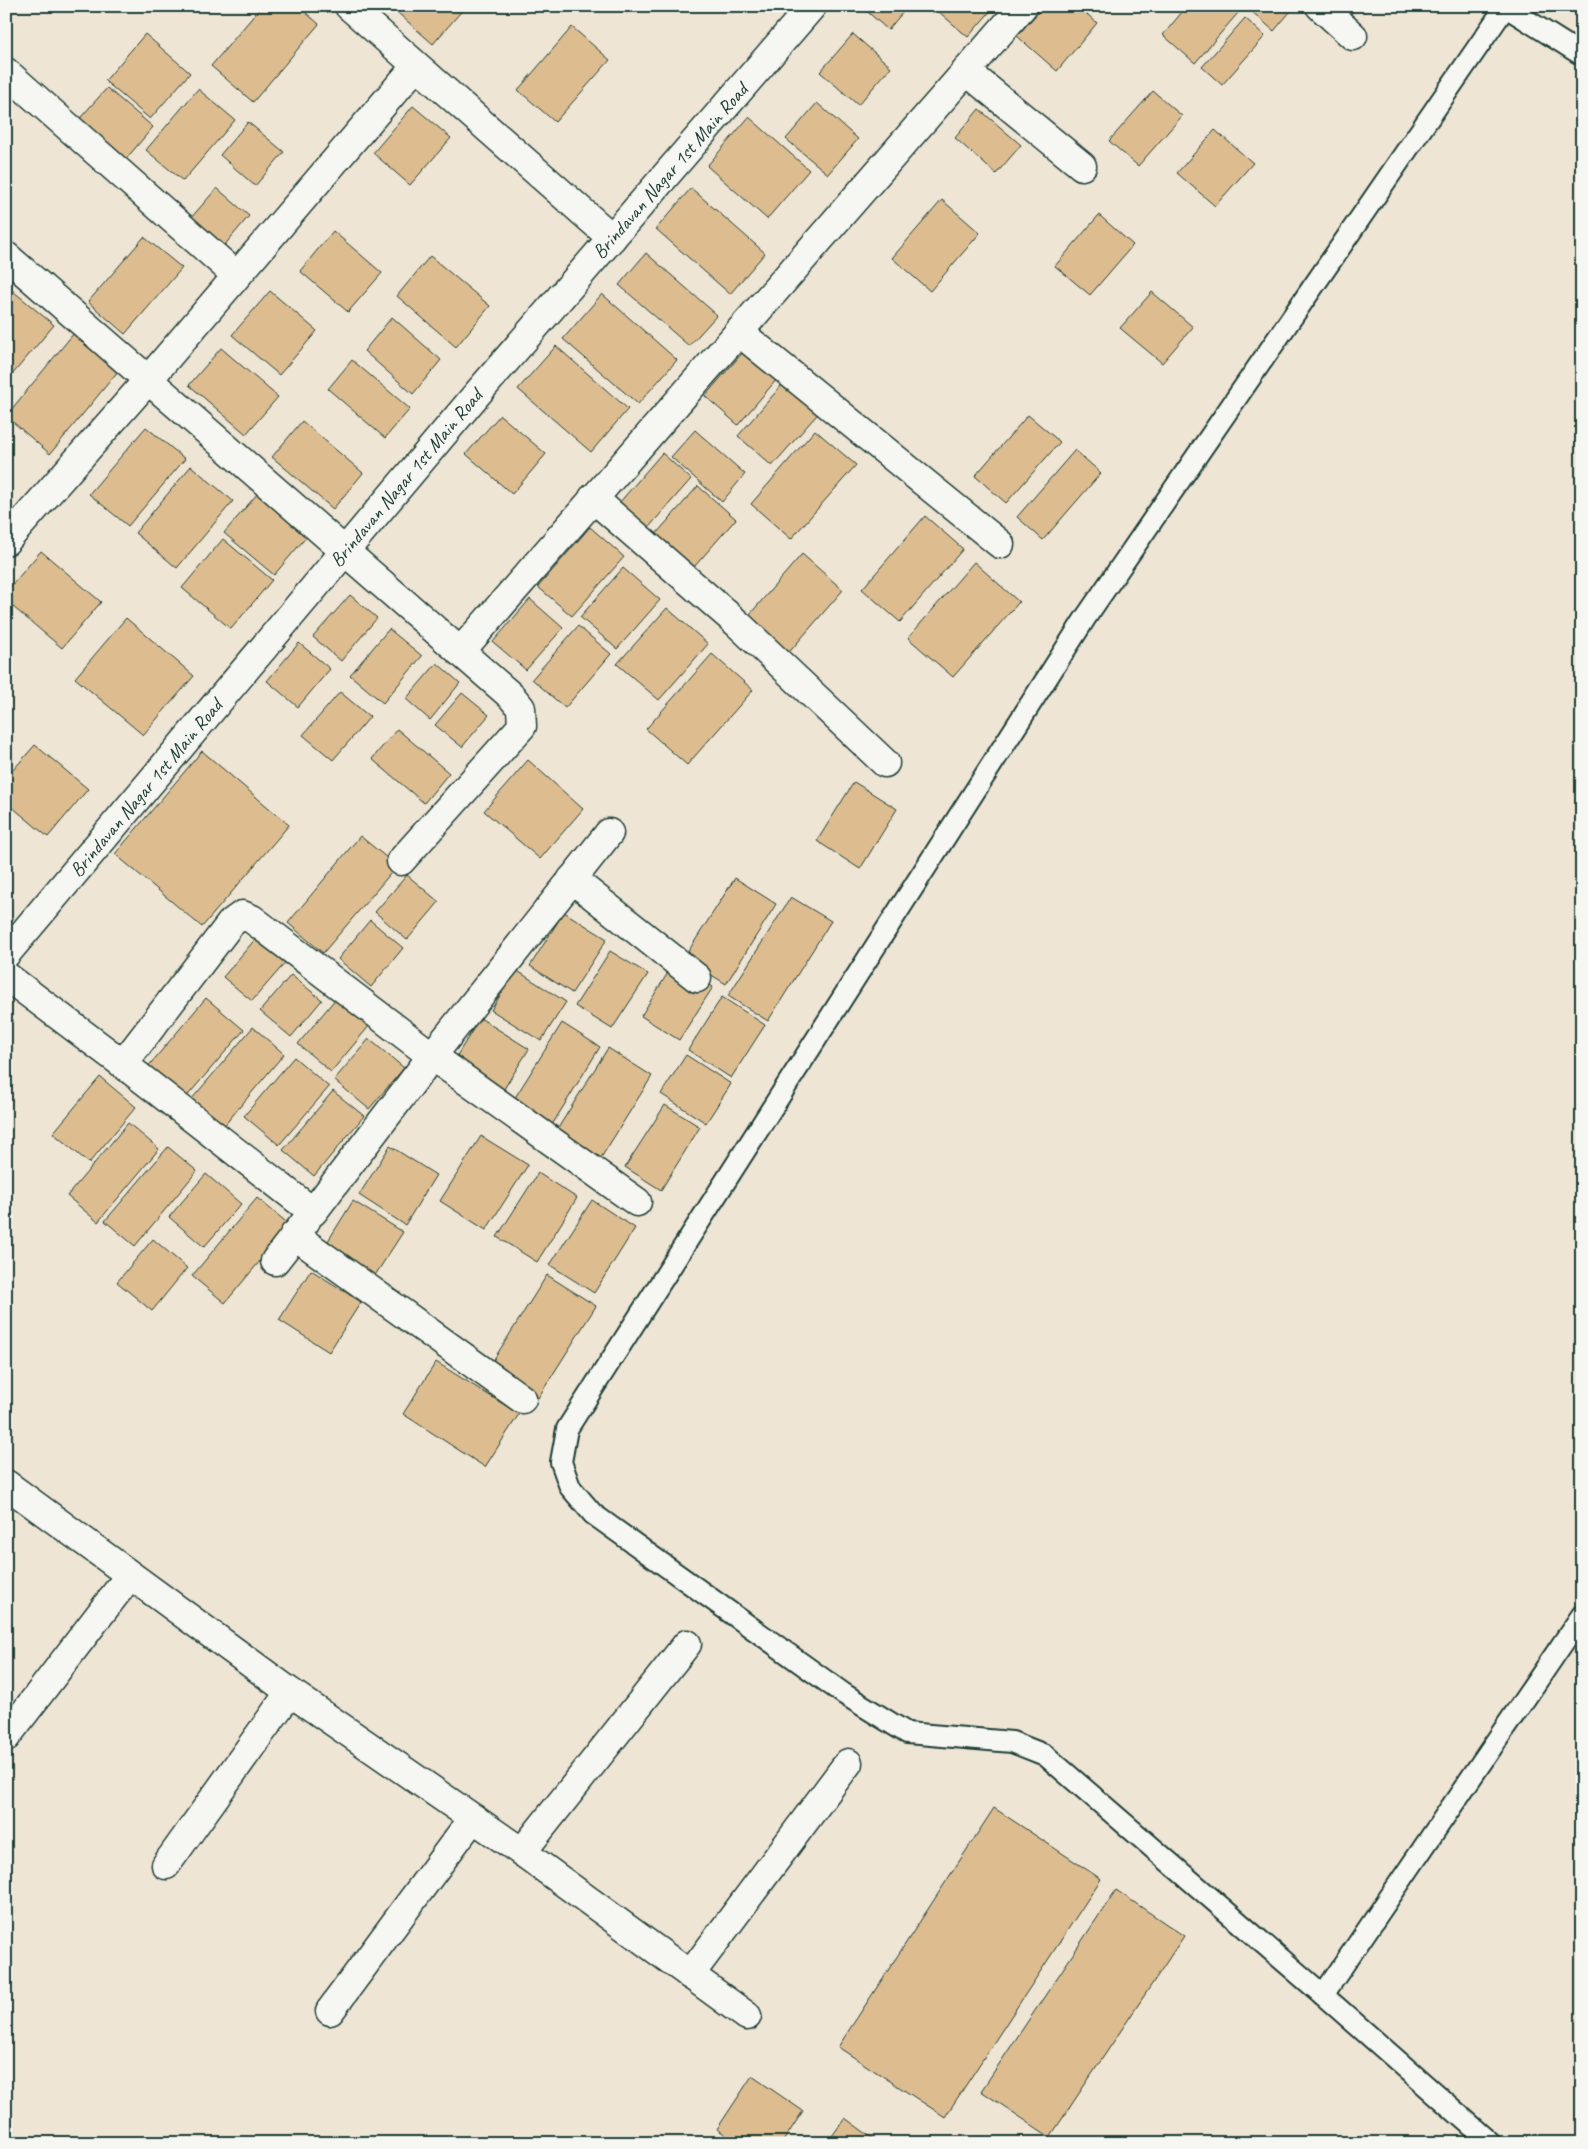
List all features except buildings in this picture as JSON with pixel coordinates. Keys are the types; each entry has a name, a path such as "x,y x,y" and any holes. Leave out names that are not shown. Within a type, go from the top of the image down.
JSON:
{"street":[{"path":"349,6 612,238"},
{"name":"Brindavan Nagar 1st Main Road","path":"6,954 477,394 812,6"},
{"path":"460,652 1023,6"},
{"path":"1320,6 1353,36"},
{"path":"6,541 148,380 416,66"},
{"path":"966,71 1082,166"},
{"path":"6,72 236,275"},
{"path":"6,256 511,696 521,708 522,726 401,861"},
{"path":"739,332 1000,544"},
{"path":"593,498 738,624 885,763"},
{"path":"275,1261 432,1056 610,833"},
{"path":"572,879 697,978"},
{"path":"124,1064 231,923 242,914 252,919 432,1056 637,1202"},
{"path":"6,976 124,1064 313,1212"},
{"path":"294,1235 522,1399"},
{"path":"6,1484 290,1692 522,1852 747,2016"},
{"path":"6,1737 130,1575"},
{"path":"522,1852 687,1644"},
{"path":"166,1865 290,1692"},
{"path":"690,1975 848,1763"},
{"path":"330,2011 473,1818"}],"lane":[{"path":"1491,2143 1045,1755 1012,1742 907,1733 844,1694 593,1514 570,1487 561,1462 567,1429 1086,617 1506,7 1582,55"},
{"path":"1323,1995 1582,1615"}]}
